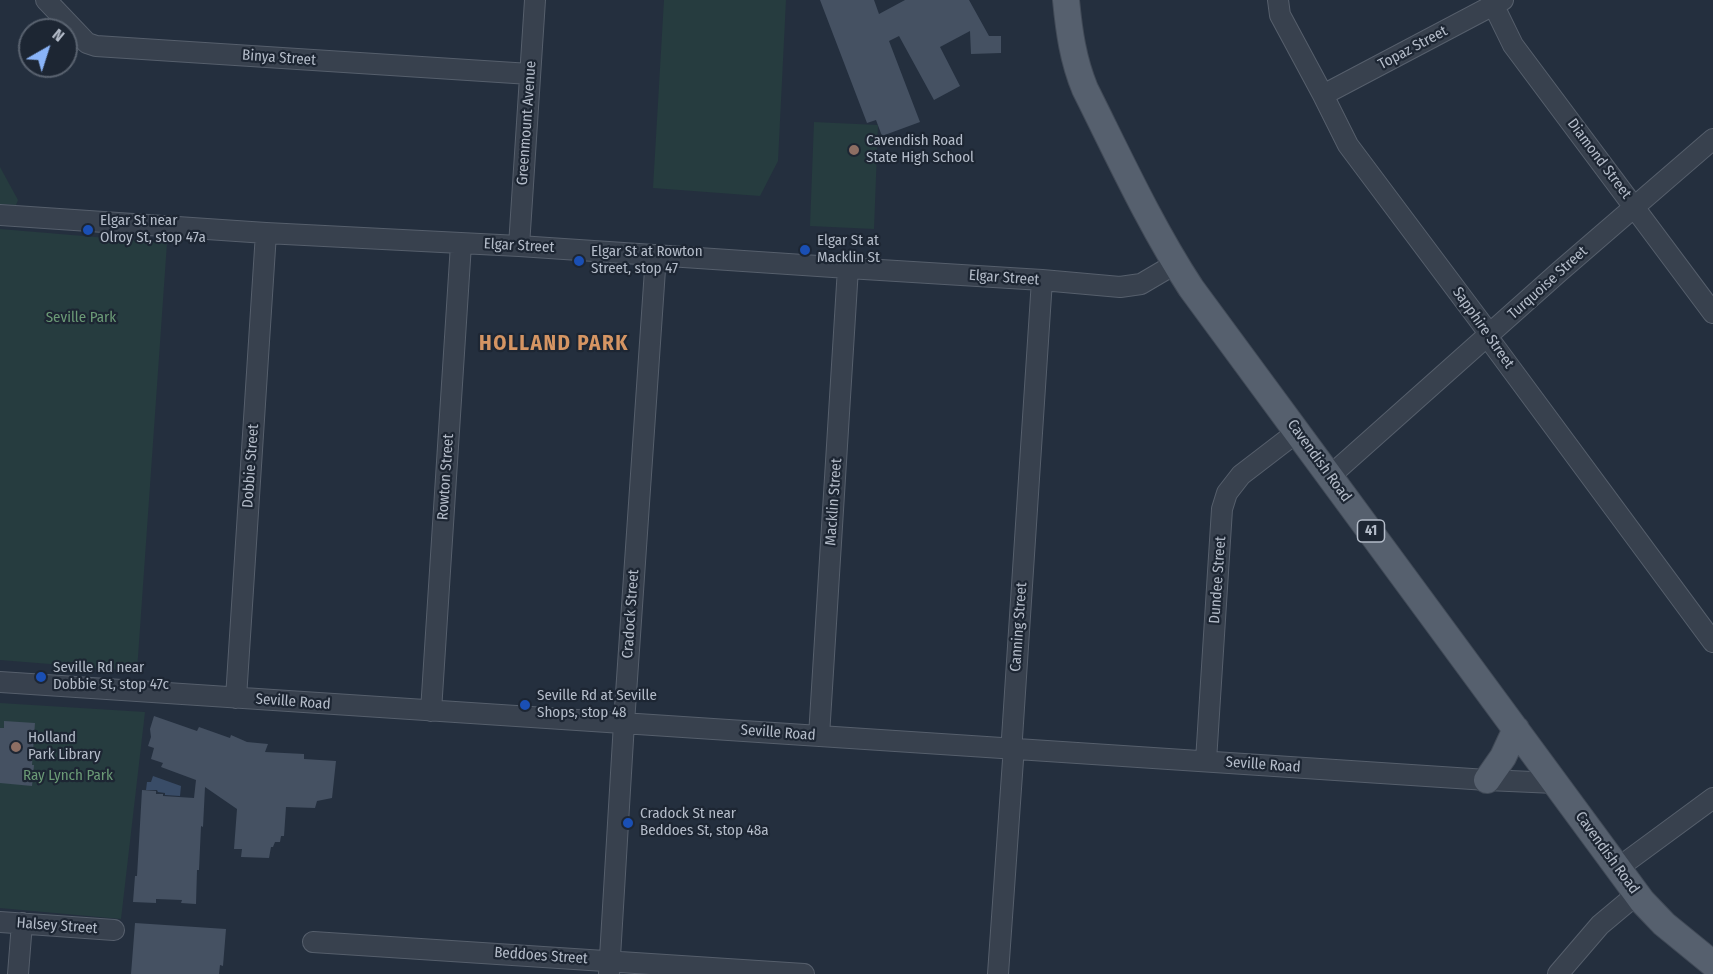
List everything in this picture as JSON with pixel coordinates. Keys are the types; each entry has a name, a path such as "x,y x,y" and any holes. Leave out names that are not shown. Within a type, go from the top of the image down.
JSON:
{"main road":[{"name":"Cavendish Road","path":"1066,0 1072,51 1078,73 1147,215 1175,264 1205,309 1648,909 1713,964"},
{"path":"1487,780 1503,757 1516,729"}],"street":[{"name":"Binya Street","path":"46,0 87,43 96,46 530,74"},
{"name":"Greenmount Avenue","path":"519,246 535,0"},
{"name":"Sapphire Street","path":"1278,0 1280,15 1348,145 1485,328 1713,642"},
{"name":"Topaz Street","path":"1323,95 1496,2"},
{"name":"Diamond Street","path":"1496,2 1514,45 1713,314"},
{"name":"Turquoise Street","path":"1330,476 1713,139"},
{"name":"Elgar Street","path":"0,215 266,233 519,246 1128,287 1147,282 1175,264"},
{"name":"Dobbie Street","path":"236,698 266,233"},
{"name":"Rowton Street","path":"431,711 460,244"},
{"name":"Cradock Street","path":"609,967 656,255"},
{"name":"Macklin Street","path":"819,736 848,268"},
{"name":"Canning Street","path":"998,974 1042,280"},
{"name":"Dundee Street","path":"1206,761 1222,509 1227,493 1241,476 1297,432"},
{"name":"Seville Road","path":"0,682 1555,783"},
{"path":"1618,868 1713,798"},
{"path":"1558,974 1600,925 1637,894"},
{"name":"Halsey Street","path":"0,922 114,930"},
{"path":"18,974 22,923"},
{"name":"Beddoes Street","path":"313,942 609,967 804,974"}],"green space":[{"path":"664,0 786,0 778,161 760,196 653,188"},
{"path":"814,122 878,125 874,229 810,226"},
{"path":"0,167 18,200 16,205 0,204"},
{"name":"Seville Park","path":"0,229 167,243 137,671 0,660"},
{"name":"Ray Lynch Park","path":"0,703 145,712 121,919 0,908"}],"water":[{"path":"153,776 181,786 180,796 165,795 157,790 146,790 147,782 151,782"}],"building":[{"path":"820,0 874,0 879,14 905,0 969,0 989,36 1001,36 1001,53 971,54 970,31 940,47 960,86 934,100 899,36 889,41 920,122 882,136 876,120 867,123"},
{"path":"154,716 197,731 199,727 230,738 231,735 247,742 268,744 265,752 304,754 304,759 336,761 332,798 317,801 315,808 286,807 284,836 281,836 280,842 275,842 271,847 269,858 241,857 242,849 234,849 237,809 205,787 196,904 181,903 182,900 156,899 156,903 133,902 135,876 137,876 142,790 156,791 156,794 163,794 163,796 194,798 196,780 161,767 163,763 151,759 154,748 148,746"},
{"name":"Holland Park Library","path":"4,721 35,723 32,786 0,783 0,728 4,728"},
{"path":"135,923 226,929 223,966 220,965 219,974 131,974"}],"place":[{"name":"Cavendish Road State High School","path":"854,150"},
{"name":"Elgar St near Olroy St, stop 47a","path":"88,230"},
{"name":"Elgar St at Macklin St","path":"805,250"},
{"name":"Elgar St at Rowton Street, stop 47","path":"579,261"},
{"name":"Seville Rd near Dobbie St, stop 47c","path":"41,677"},
{"name":"Seville Rd at Seville Shops, stop 48","path":"525,705"},
{"name":"Holland Park Library","path":"16,747"},
{"name":"Cradock St near Beddoes St, stop 48a","path":"628,823"}],"district":[{"name":"HOLLAND PARK","path":"554,344"}]}
